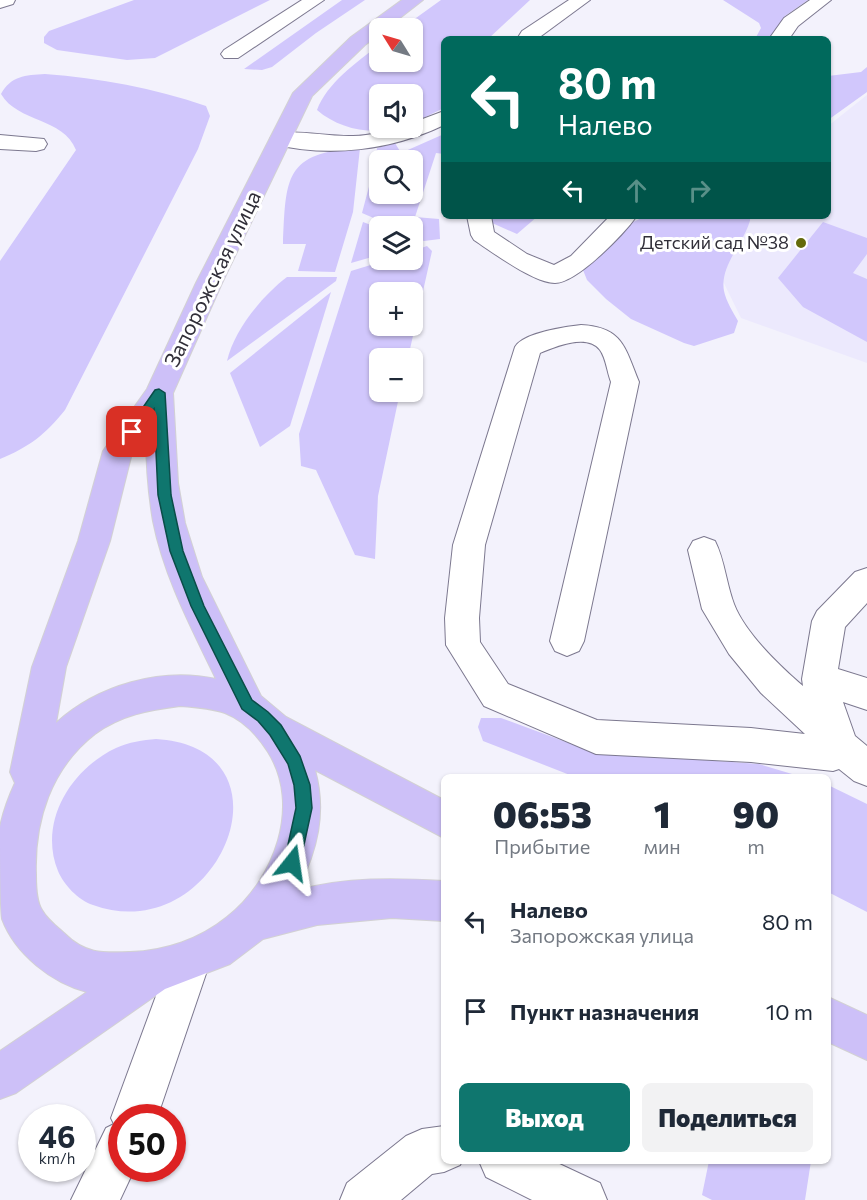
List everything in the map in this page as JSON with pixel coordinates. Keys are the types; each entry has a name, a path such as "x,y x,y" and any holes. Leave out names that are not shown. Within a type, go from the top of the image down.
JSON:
{"main road":[{"name":"Запорожская улица","path":"29,774 49,667 94,541 118,451 159,393 209,283 303,93 358,41 414,0"},
{"path":"159,393 164,495 177,551 198,606 247,705"},
{"path":"0,1077 171,967 232,938 252,922 292,863 304,808 302,785 294,761 276,730 263,716 247,705 203,692 180,690 132,698 108,707 65,735 46,753 18,791 3,835 2,851 12,902 33,933 73,967 112,975 171,967"},
{"path":"276,730 441,818"},
{"path":"252,922 317,905 392,898 441,901"},
{"path":"831,1020 867,1038"}],"street":[{"path":"0,2 6,0"},
{"path":"231,54 315,0"},
{"path":"528,36 581,0"},
{"path":"781,36 791,22 822,0"},
{"path":"282,139 326,145 368,142 403,135 441,118"},
{"path":"0,142 36,144"},
{"path":"480,219 483,235 518,259 555,275 580,261 622,219"},
{"path":"567,641 625,382 609,343 593,335 566,334 528,347 469,545 462,618 463,645 496,695 596,738 751,745 833,754 841,747"},
{"path":"704,550 719,609 741,644 773,682 802,706 841,747 867,769"},
{"path":"841,747 819,679 829,621 867,581"},
{"path":"819,679 867,694"},
{"path":"137,1104 171,967"},
{"path":"364,1200 422,1152 441,1149"},
{"path":"508,1164 583,1200"},
{"path":"95,1200 108,1173"}],"shaded area":[{"path":"134,0 270,0 155,58 127,60 57,50 44,43 44,37 49,31"},
{"path":"342,0 365,0 316,33 272,67 262,70 244,69"},
{"path":"441,0 530,0 491,36 441,36 441,109 423,118 423,84 369,84 369,130 345,126 326,117 317,110 322,100 335,82 369,53 369,72 423,72 423,18 416,18"},
{"path":"723,0 808,0 785,16 773,36 757,36 761,28 759,23"},
{"path":"867,67 867,92 831,118 831,76 861,72"},
{"path":"45,74 106,81 166,94 206,106 210,116 198,149 65,410 36,439 20,450 0,459 0,261 76,150 70,139 61,131 18,110 1,94 14,80"},
{"name":"Детский сад №38","path":"867,95 867,363 741,318 718,271 751,219 831,219 831,124"},
{"path":"441,135 441,154 436,153 423,193 423,150 408,150"},
{"path":"395,143 399,150 377,150"},
{"path":"360,148 353,212 335,272 298,271 306,244 283,244 286,202 294,173 303,163 316,155"},
{"path":"369,187 369,204 419,204 415,216 369,216 362,213"},
{"path":"423,218 439,219 440,239 424,241"},
{"path":"492,219 534,219 517,234 492,223"},
{"path":"640,219 750,219 729,262 724,281 726,299 738,321 734,333 694,346 631,319 606,299 587,280 583,270 620,228"},
{"path":"363,222 369,224 369,258 351,263"},
{"path":"823,222 867,238 867,254 853,273 867,279 867,342 803,307 778,278"},
{"path":"427,246 432,251 423,291 423,282 369,282 369,336 413,336 410,348 369,348 369,402 398,402 378,496 375,559 355,555 316,470 301,466 299,434 351,271 369,266 369,270 423,270 423,247"},
{"path":"287,277 337,277 336,281 227,361 236,337 250,314"},
{"path":"331,292 290,426 260,447 230,373"},
{"path":"481,718 501,718 593,752 759,764 792,774 567,774 483,741 478,727"},
{"path":"156,739 200,751 225,775 233,807 226,842 206,875 176,899 138,911 93,905 82,900 72,891 58,871 53,853 52,834 56,816 73,783 100,757 126,744"},
{"path":"831,786 867,804 867,912 831,894"},
{"path":"708,1164 811,1164 805,1200 712,1200 702,1195"}],"place":[{"name":"Детский сад №38","path":"801,243"}],"route":[{"path":"132,432 159,393 164,495 177,551 198,606 247,705 263,716 276,730 294,761 302,785 304,808 292,863"}]}
